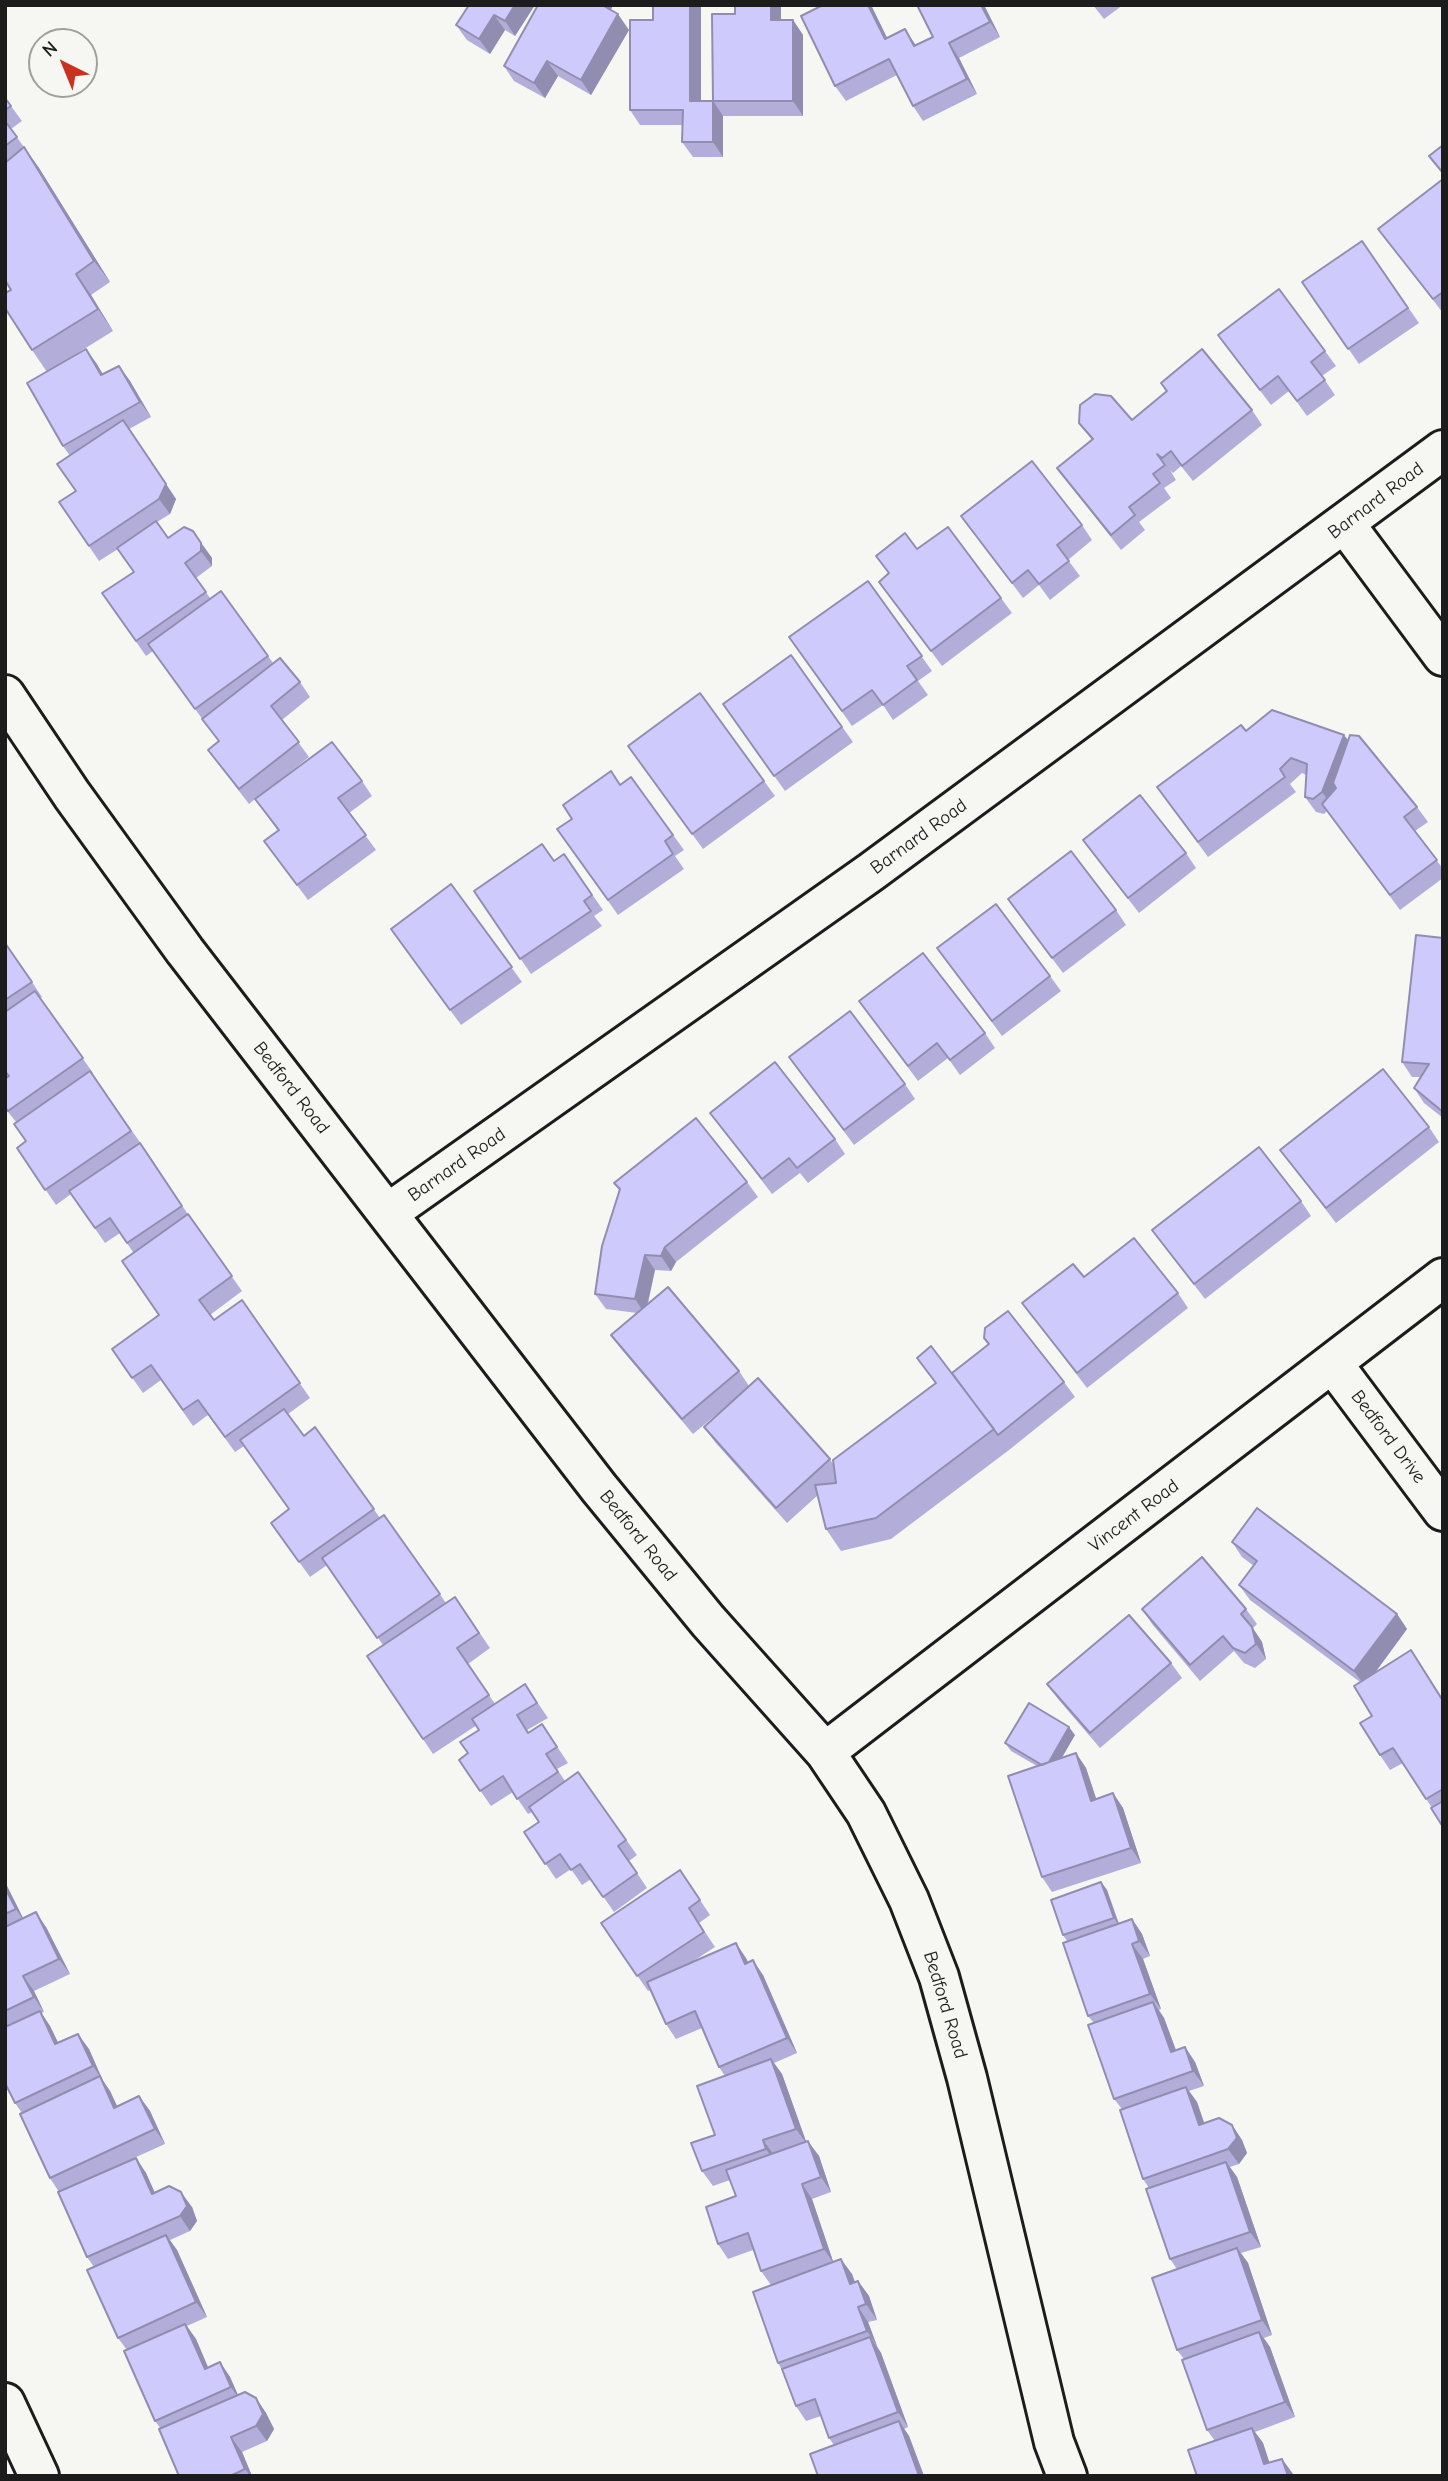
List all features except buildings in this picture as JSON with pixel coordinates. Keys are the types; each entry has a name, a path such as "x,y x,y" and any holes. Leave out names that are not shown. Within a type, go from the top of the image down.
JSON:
{"street":[{"name":"Barnard Road","path":"388,1213 872,873 1443,450"},
{"path":"1345,524 1443,656"},
{"name":"Bedford Road","path":"5,695 72,795 185,951 598,1488 708,1621 825,1752 866,1813 909,1900 939,1977 967,2078 1054,2442 1066,2476"},
{"name":"Vincent Road","path":"825,1752 1443,1278"},
{"name":"Bedford Drive","path":"1332,1364 1443,1511"},
{"path":"5,2403 39,2476"}]}
